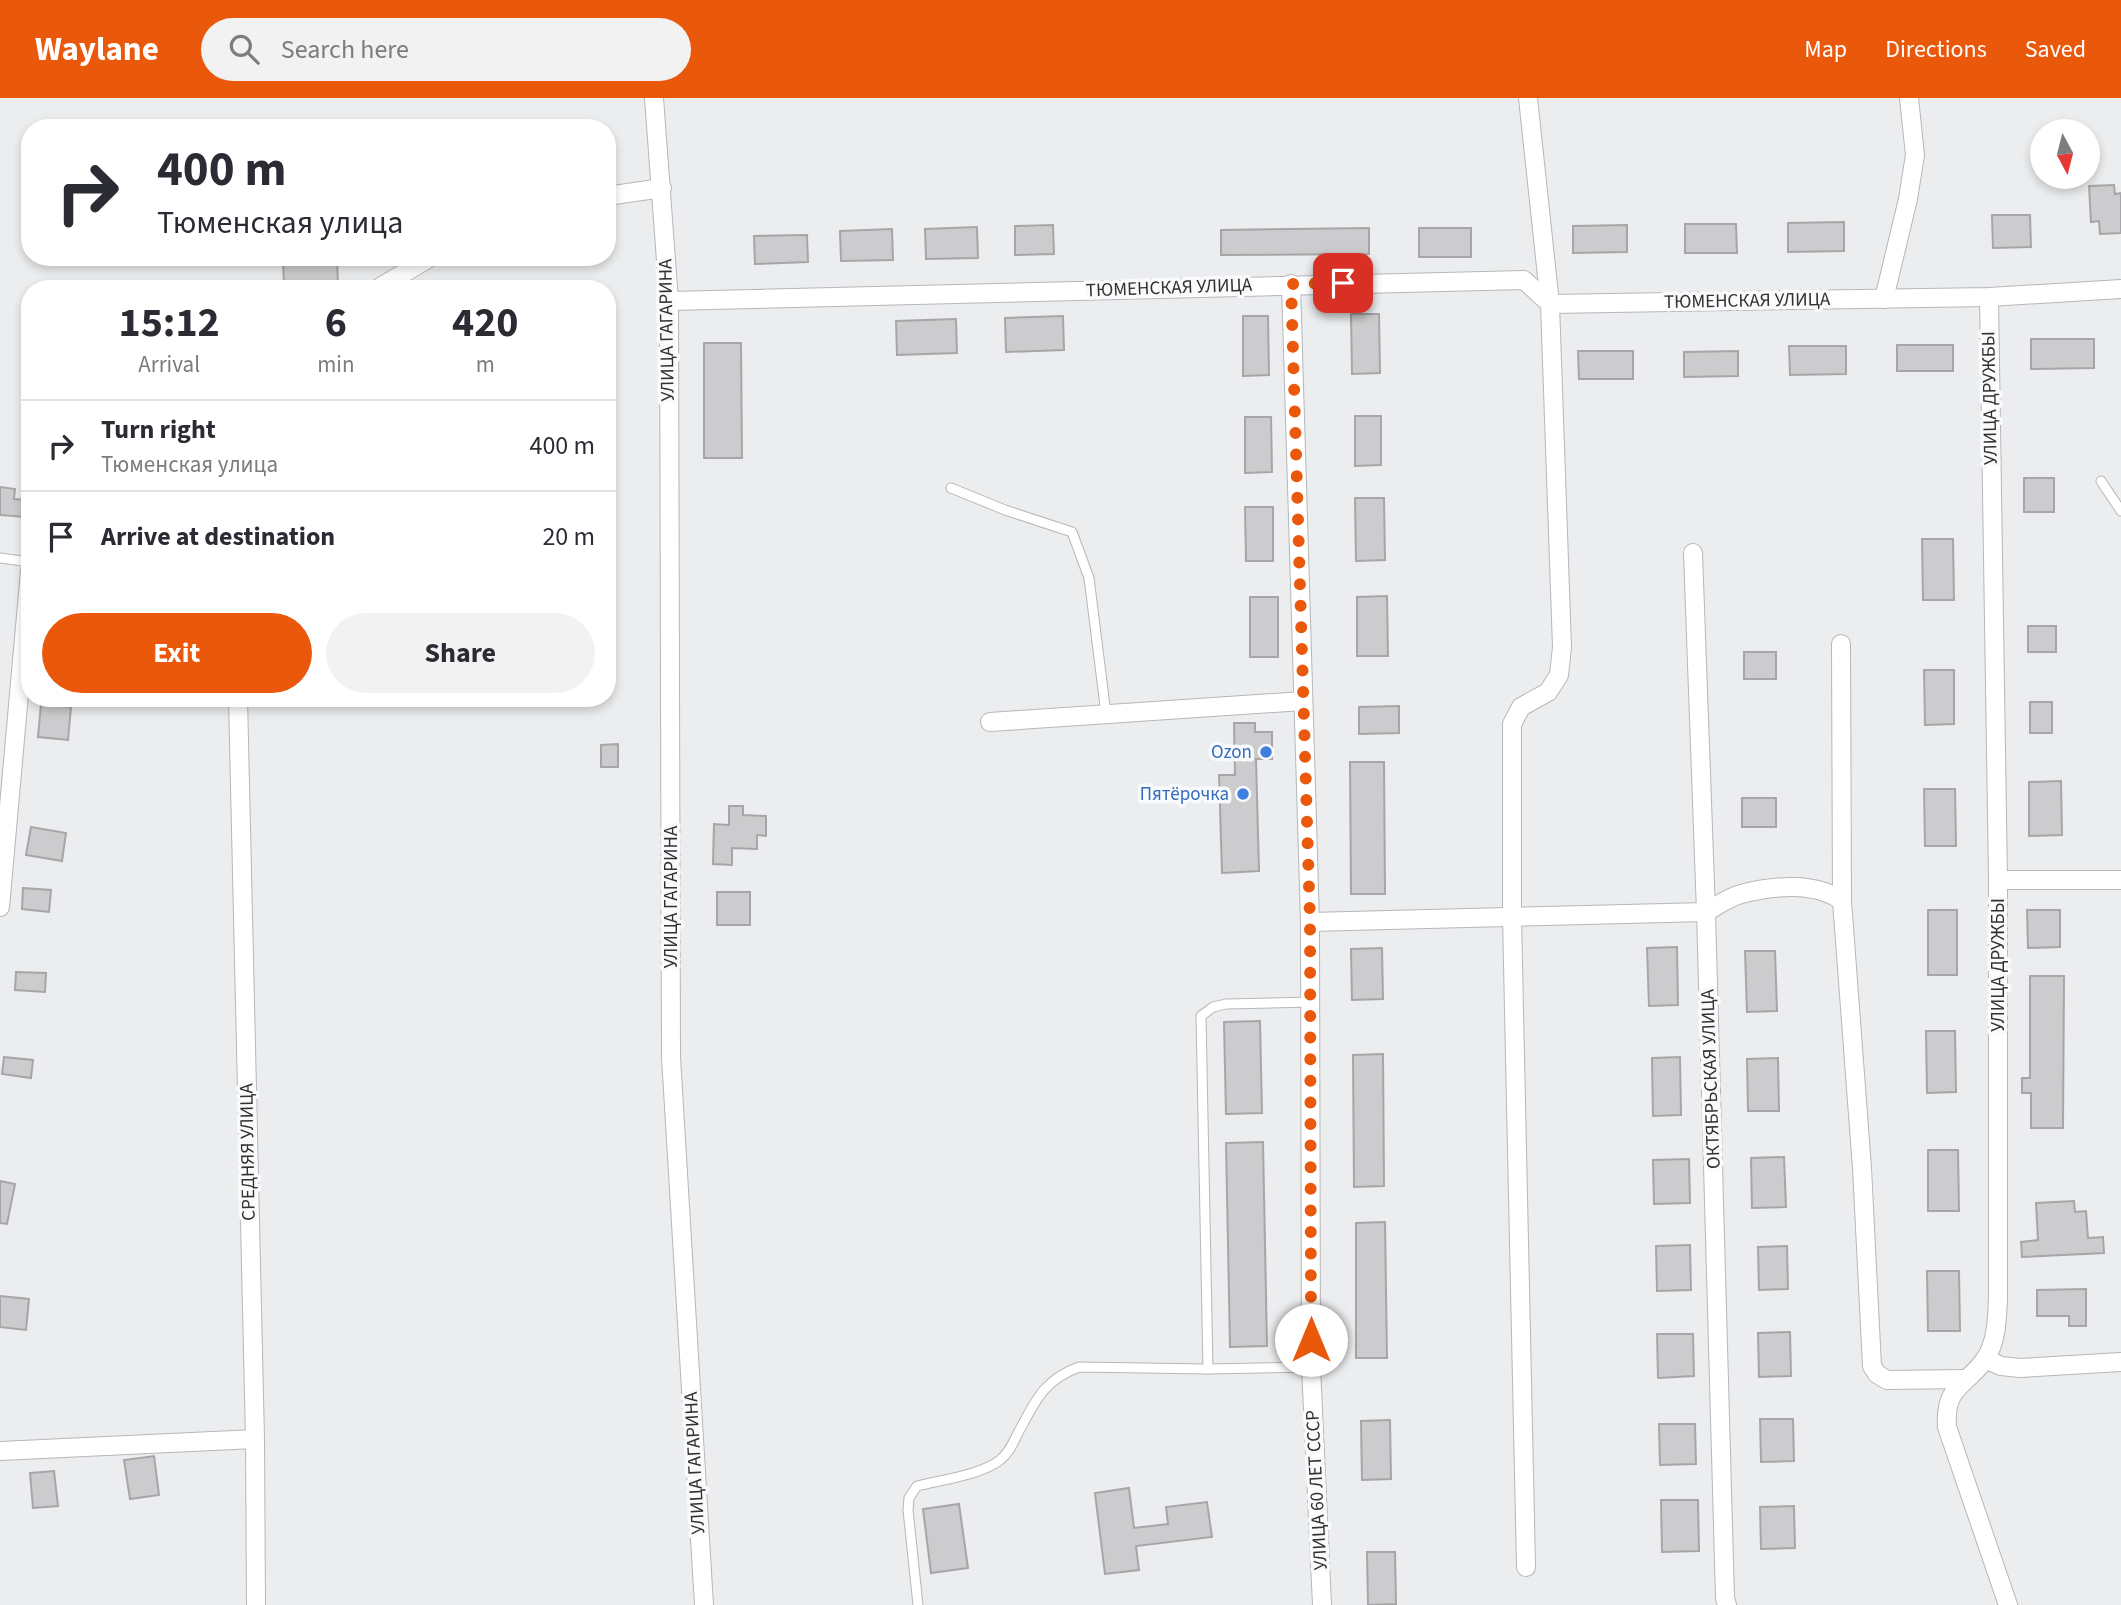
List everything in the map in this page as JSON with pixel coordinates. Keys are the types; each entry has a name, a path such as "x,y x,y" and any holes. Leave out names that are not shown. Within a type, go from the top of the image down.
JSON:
{"street":[{"name":"УЛИЦА ГАГАРИНА","path":"654,98 669,301 671,1056 704,1605"},
{"path":"1526,1567 1512,917 1512,724 1521,707 1548,692 1559,676 1562,647 1550,304 1528,98"},
{"path":"1884,299 1908,199 1915,155 1909,98"},
{"path":"616,195 662,188"},
{"path":"392,280 416,266"},
{"name":"ТЮМЕНСКАЯ УЛИЦА","path":"669,301 1524,280 1550,304 1989,298 2121,289"},
{"name":"УЛИЦА 60 ЛЕТ СССР","path":"1291,284 1310,922 1311,1367 1322,1605"},
{"name":"УЛИЦА ДРУЖБЫ","path":"1989,298 1998,880 1998,1298 1996,1330 1985,1359 1952,1394 1946,1410 1947,1427 2008,1605"},
{"name":"ОКТЯБРЬСКАЯ УЛИЦА","path":"1693,553 1727,1605"},
{"path":"1841,644 1842,901 1862,1168 1872,1366 1877,1374 1887,1380 1965,1379"},
{"path":"0,907 21,672"},
{"path":"990,722 1303,701"},
{"name":"СРЕДНЯЯ УЛИЦА","path":"238,707 255,1439 256,1605"},
{"path":"1998,880 2121,880"},
{"path":"1310,922 1706,912 1739,894 1784,888 1818,888 1842,901"},
{"path":"1985,1359 2001,1366 2020,1368 2121,1362"},
{"path":"0,1451 255,1439"}],"lane":[{"path":"2101,481 2121,511"},
{"path":"951,488 1072,533 1089,578 1106,714"},
{"path":"0,558 21,561"},
{"path":"1208,1369 1201,1016 1213,1007 1226,1004 1310,1002"},
{"path":"918,1605 909,1497 917,1486 984,1469 998,1462 1007,1454 1036,1399 1051,1381 1063,1373 1079,1367 1311,1367"}],"building":[{"path":"2114,185 2115,194 2121,193 2121,233 2100,234 2099,221 2091,222 2089,189 2100,189 2100,186"},
{"path":"1992,215 2030,215 2031,247 1993,248"},
{"path":"1844,222 1844,251 1788,252 1788,223"},
{"path":"1685,224 1736,224 1737,253 1685,253"},
{"path":"1053,225 1054,254 1015,255 1015,226"},
{"path":"1627,225 1627,252 1573,253 1573,226"},
{"path":"977,227 978,258 926,259 925,229"},
{"path":"1369,228 1369,254 1221,255 1221,230"},
{"path":"1419,228 1471,228 1471,257 1419,257"},
{"path":"892,229 893,260 841,261 840,231"},
{"path":"807,235 808,262 755,264 754,236"},
{"path":"283,266 337,266 338,280 284,280"},
{"path":"1351,314 1379,314 1380,373 1352,374"},
{"path":"1063,316 1064,350 1006,352 1005,318"},
{"path":"1243,316 1268,316 1269,375 1243,376"},
{"path":"956,319 957,353 897,355 896,321"},
{"path":"2031,339 2094,339 2094,368 2031,369"},
{"path":"704,343 741,343 742,458 704,458"},
{"path":"1897,345 1953,345 1953,371 1897,371"},
{"path":"1789,346 1846,346 1846,374 1790,375"},
{"path":"1578,351 1633,351 1633,379 1579,379"},
{"path":"1738,351 1738,376 1684,377 1684,352"},
{"path":"1355,416 1381,416 1381,465 1355,466"},
{"path":"1245,417 1271,417 1272,472 1245,473"},
{"path":"2024,478 2054,478 2054,512 2024,512"},
{"path":"0,487 15,489 14,499 21,500 21,517 0,515"},
{"path":"1355,498 1384,498 1385,560 1356,561"},
{"path":"1245,507 1273,507 1273,561 1246,561"},
{"path":"1922,539 1953,539 1954,600 1923,600"},
{"path":"1387,596 1388,656 1357,656 1357,597"},
{"path":"1250,597 1278,597 1278,657 1250,657"},
{"path":"2028,626 2056,626 2056,652 2028,652"},
{"path":"1744,652 1776,652 1776,679 1744,679"},
{"path":"1924,670 1954,670 1954,724 1925,725"},
{"path":"2030,702 2052,702 2052,733 2030,733"},
{"path":"1399,706 1399,733 1359,734 1359,707"},
{"path":"41,707 71,707 68,740 38,737"},
{"path":"1234,723 1255,723 1255,732 1272,732 1272,759 1256,759 1259,871 1222,873 1219,775 1235,775"},
{"path":"618,744 618,767 601,767 601,745"},
{"path":"1350,762 1384,762 1385,894 1351,894"},
{"path":"2061,781 2062,835 2029,836 2029,782"},
{"path":"1924,789 1955,789 1956,846 1925,846"},
{"path":"1742,798 1776,798 1776,827 1742,827"},
{"path":"729,806 743,806 743,815 766,816 766,836 757,835 757,849 732,848 732,865 713,864 714,824 729,825"},
{"path":"31,827 66,833 62,861 26,855"},
{"path":"23,888 51,890 49,912 22,909"},
{"path":"717,892 750,892 750,925 717,925"},
{"path":"1928,910 1957,910 1957,975 1928,975"},
{"path":"2027,910 2060,910 2060,947 2028,948"},
{"path":"1677,947 1678,1005 1649,1006 1647,948"},
{"path":"1382,948 1383,999 1352,1000 1351,949"},
{"path":"1745,951 1775,951 1777,1011 1747,1012"},
{"path":"16,972 46,973 45,992 15,990"},
{"path":"2030,976 2064,976 2063,1128 2031,1128 2031,1093 2022,1093 2022,1078 2030,1078"},
{"path":"1260,1021 1262,1113 1226,1114 1224,1022"},
{"path":"1926,1031 1955,1031 1956,1092 1927,1093"},
{"path":"1383,1054 1384,1186 1354,1187 1353,1055"},
{"path":"4,1057 33,1060 31,1078 2,1074"},
{"path":"1680,1057 1681,1115 1653,1116 1652,1058"},
{"path":"1778,1058 1779,1111 1748,1111 1747,1059"},
{"path":"1263,1142 1267,1346 1230,1347 1226,1143"},
{"path":"1928,1150 1958,1150 1959,1211 1928,1211"},
{"path":"1784,1157 1786,1207 1752,1208 1751,1158"},
{"path":"1689,1159 1690,1203 1654,1204 1653,1160"},
{"path":"0,1181 15,1184 7,1224 0,1223"},
{"path":"2074,1201 2075,1212 2086,1211 2088,1238 2103,1237 2104,1253 2022,1257 2021,1242 2038,1240 2036,1203"},
{"path":"1385,1222 1387,1358 1356,1358 1356,1223"},
{"path":"1690,1245 1691,1290 1657,1291 1656,1246"},
{"path":"1787,1246 1788,1289 1759,1290 1758,1247"},
{"path":"1927,1271 1959,1271 1960,1331 1928,1331"},
{"path":"2086,1289 2086,1326 2069,1326 2069,1316 2037,1316 2037,1290"},
{"path":"0,1296 29,1299 26,1330 0,1327"},
{"path":"1790,1332 1791,1376 1759,1377 1758,1333"},
{"path":"1657,1334 1693,1334 1694,1376 1658,1378"},
{"path":"1760,1419 1793,1419 1794,1461 1761,1462"},
{"path":"1390,1420 1391,1479 1362,1480 1361,1421"},
{"path":"1659,1424 1695,1424 1696,1464 1660,1465"},
{"path":"154,1456 159,1495 130,1499 124,1460"},
{"path":"54,1471 58,1506 33,1508 30,1473"},
{"path":"1129,1488 1134,1528 1168,1524 1166,1507 1207,1502 1212,1537 1136,1546 1139,1570 1105,1574 1095,1493"},
{"path":"1661,1500 1698,1500 1699,1551 1662,1552"},
{"path":"959,1504 968,1568 931,1573 923,1509"},
{"path":"1794,1506 1795,1548 1761,1549 1760,1507"},
{"path":"1367,1552 1395,1552 1396,1604 1368,1605"}],"place":[{"name":"Ozon","path":"1266,752"},
{"name":"Пятёрочка","path":"1243,794"}],"route":[{"path":"1311,1340 1310,922 1291,284 1343,283"}]}
